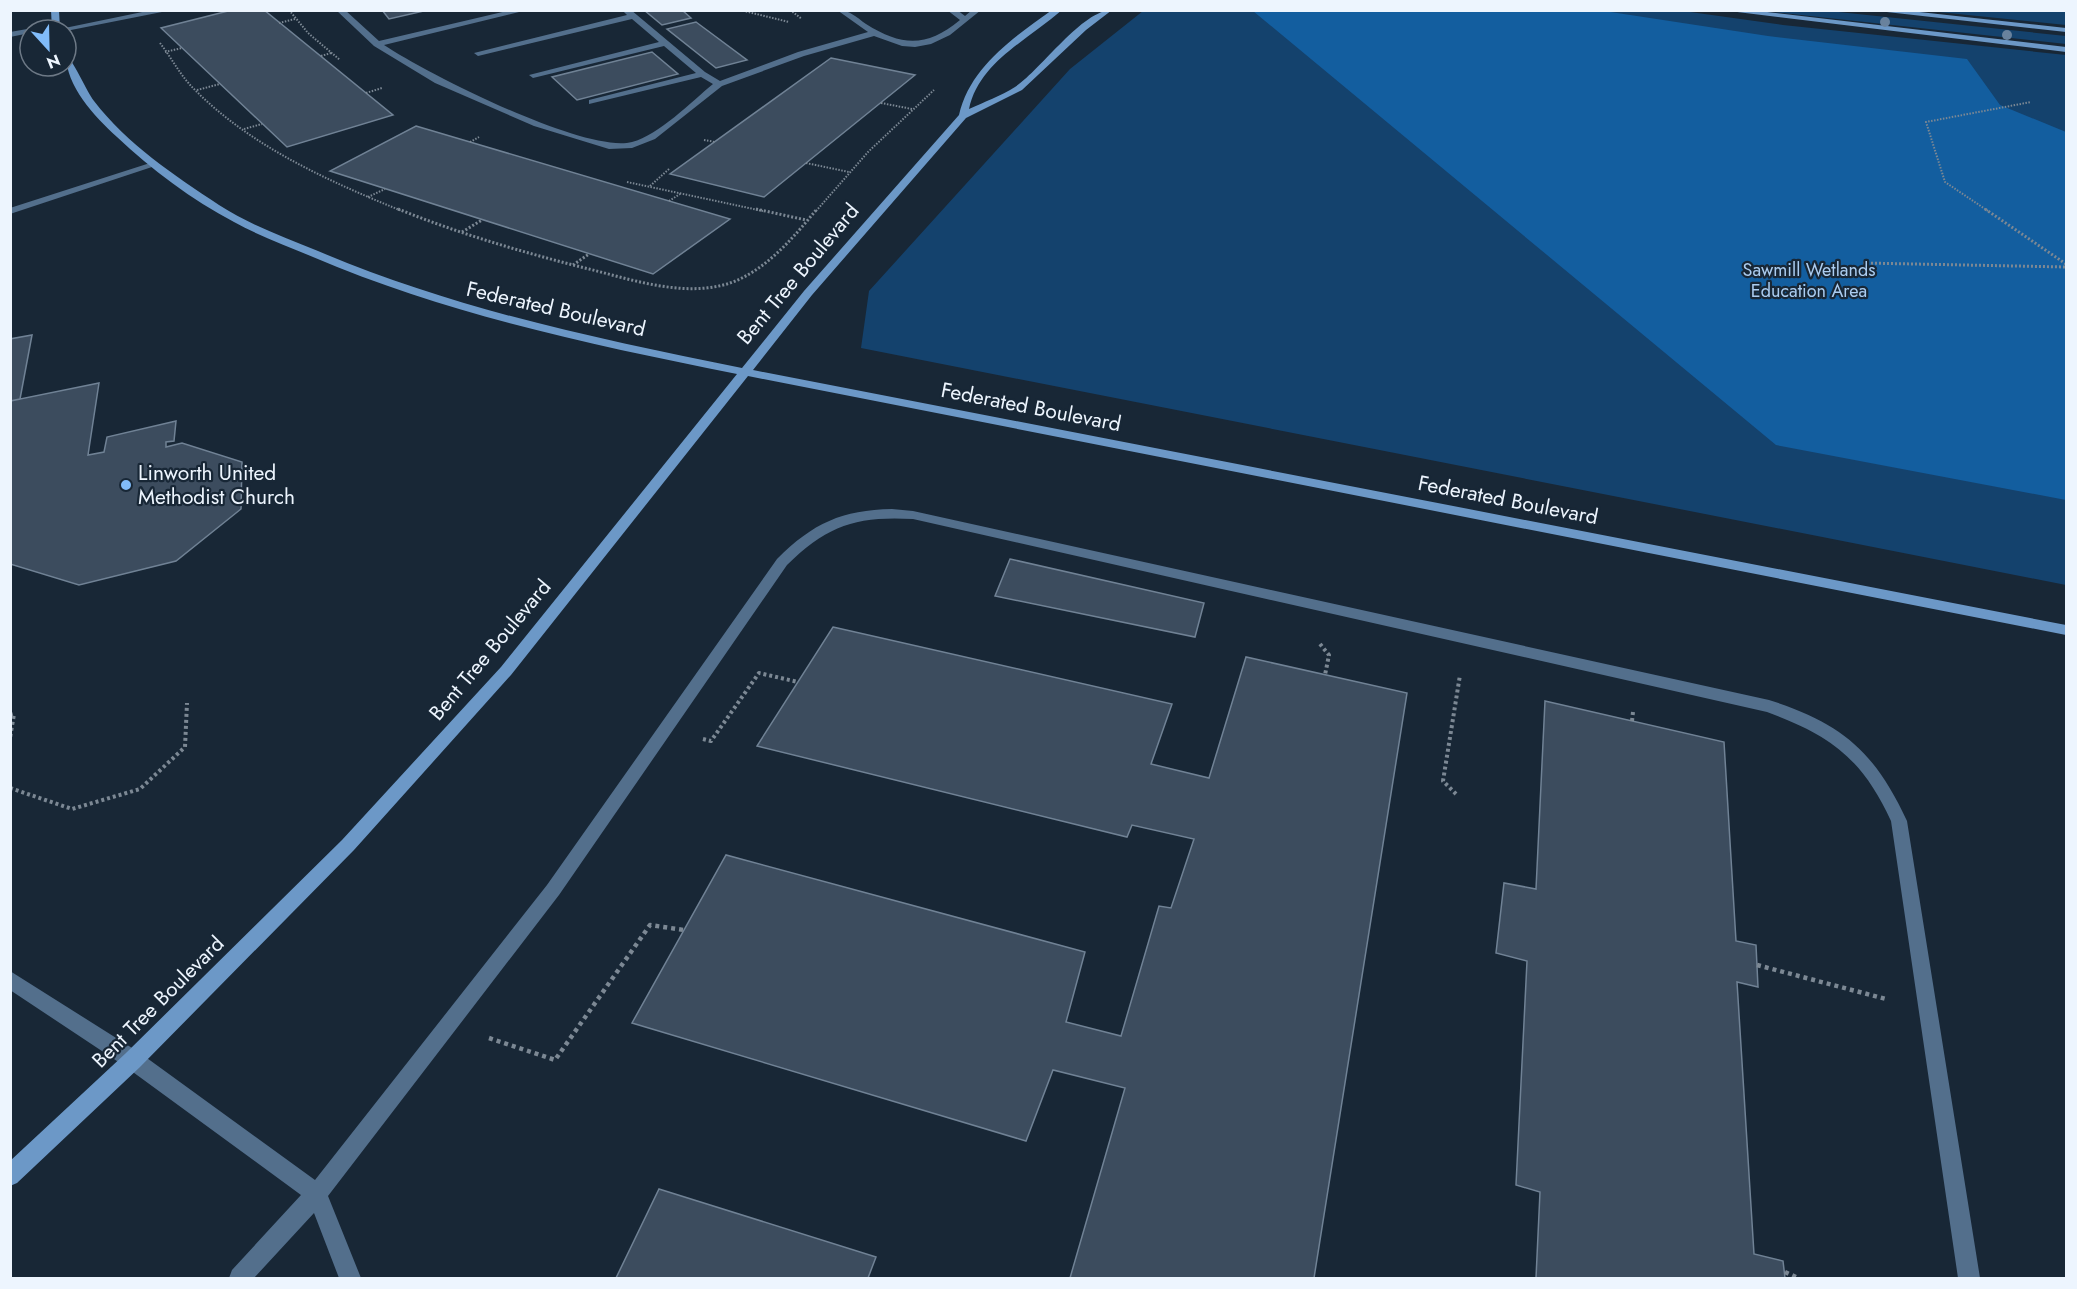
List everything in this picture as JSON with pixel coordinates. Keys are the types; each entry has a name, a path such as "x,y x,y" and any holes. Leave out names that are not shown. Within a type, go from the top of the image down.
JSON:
{"main road":[{"name":"Bent Tree Boulevard","path":"963,116 964,103 979,75 1058,10"},
{"name":"Bent Tree Boulevard","path":"10,1176 133,1060 348,845 506,671 808,293 963,116 1019,88 1083,28 1107,10"},
{"path":"1725,10 2067,50"},
{"path":"1873,10 2067,30"},
{"name":"Federated Boulevard","path":"74,78 98,112 123,140 153,165 231,216 333,263 441,302 595,342 2067,630"}],"street":[{"path":"78,25 168,10"},
{"path":"340,10 377,44 410,66 463,94 537,124 609,146 632,145 652,137 719,84 801,54 874,33"},
{"path":"377,44 523,10"},
{"path":"841,10 874,33 894,42 924,42 944,36 977,10"},
{"path":"951,10 965,19"},
{"path":"478,53 630,13 702,74 719,84"},
{"path":"533,75 665,43"},
{"path":"592,102 702,74"},
{"path":"10,211 153,165"},
{"path":"240,1278 316,1194 554,890 782,562 802,540 829,525 853,516 873,513 913,515 1769,706 1810,721 1840,740 1868,768 1888,795 1899,821 1969,1278"},
{"path":"10,979 133,1060 316,1194 350,1278"}],"path":[{"path":"740,10 794,23"},
{"path":"279,23 295,19"},
{"path":"165,52 182,48"},
{"path":"321,56 331,53"},
{"path":"197,90 220,84"},
{"path":"366,93 382,88"},
{"path":"2031,102 1926,122 1945,182 2067,266"},
{"path":"881,103 912,109"},
{"path":"244,129 262,124"},
{"path":"470,142 482,136"},
{"path":"704,140 715,142"},
{"path":"806,163 849,172"},
{"path":"368,197 385,189"},
{"path":"669,201 681,193"},
{"path":"462,232 482,220"},
{"path":"573,265 589,254"},
{"path":"1863,263 2067,266"},
{"path":"1456,794 1443,781 1465,638"},
{"path":"666,730 711,741 759,673 798,682"},
{"path":"10,788 72,809 140,789 185,747 187,703"},
{"path":"10,715 14,714 10,738"},
{"path":"448,1025 555,1060 650,925 684,930"},
{"path":"1756,965 1928,1010"},
{"path":"1785,1272 1798,1278"}],"green space":[{"name":"Sawmill Wetlands Education Area","path":"1143,11 1683,11 1783,25 2066,55 2066,585 861,348 869,291 1070,69"},
{"path":"1253,11 1604,11 1768,36 1967,59 2000,105 2066,132 2066,500 1776,445"},
{"path":"1764,11 1829,11 2066,36 2066,44"},
{"path":"1929,11 2066,11 2066,25"}],"building":[{"path":"232,10 264,10 393,115 287,147 161,28"},
{"path":"382,10 428,10 389,19"},
{"path":"644,10 682,10 691,18 662,25"},
{"path":"696,22 747,60 716,68 667,29"},
{"path":"652,52 678,74 577,100 552,77"},
{"path":"831,58 915,75 764,197 670,174"},
{"path":"416,126 730,219 653,274 330,171"},
{"path":"32,335 20,399 10,401 10,339"},
{"name":"Linworth United Methodist Church","path":"99,383 88,455 104,452 107,437 176,421 174,441 166,442 166,447 182,443 242,462 241,509 176,561 79,585 10,564 10,401"},
{"path":"1010,559 1204,603 1195,637 995,596"},
{"path":"833,627 1172,704 1151,764 1209,778 1246,657 1407,693 1314,1278 1070,1278 1125,1088 1053,1070 1026,1141 632,1023 726,855 1085,952 1066,1022 1121,1036 1159,906 1171,908 1194,839 1132,825 1127,837 757,746"},
{"path":"1545,701 1724,742 1736,941 1756,945 1758,987 1737,982 1754,1254 1783,1261 1785,1278 1536,1278 1540,1192 1516,1185 1527,961 1496,953 1504,883 1536,889"},
{"path":"659,1189 876,1257 868,1278 616,1278"}],"place":[{"name":"Linworth United Methodist Church","path":"126,485"}]}
